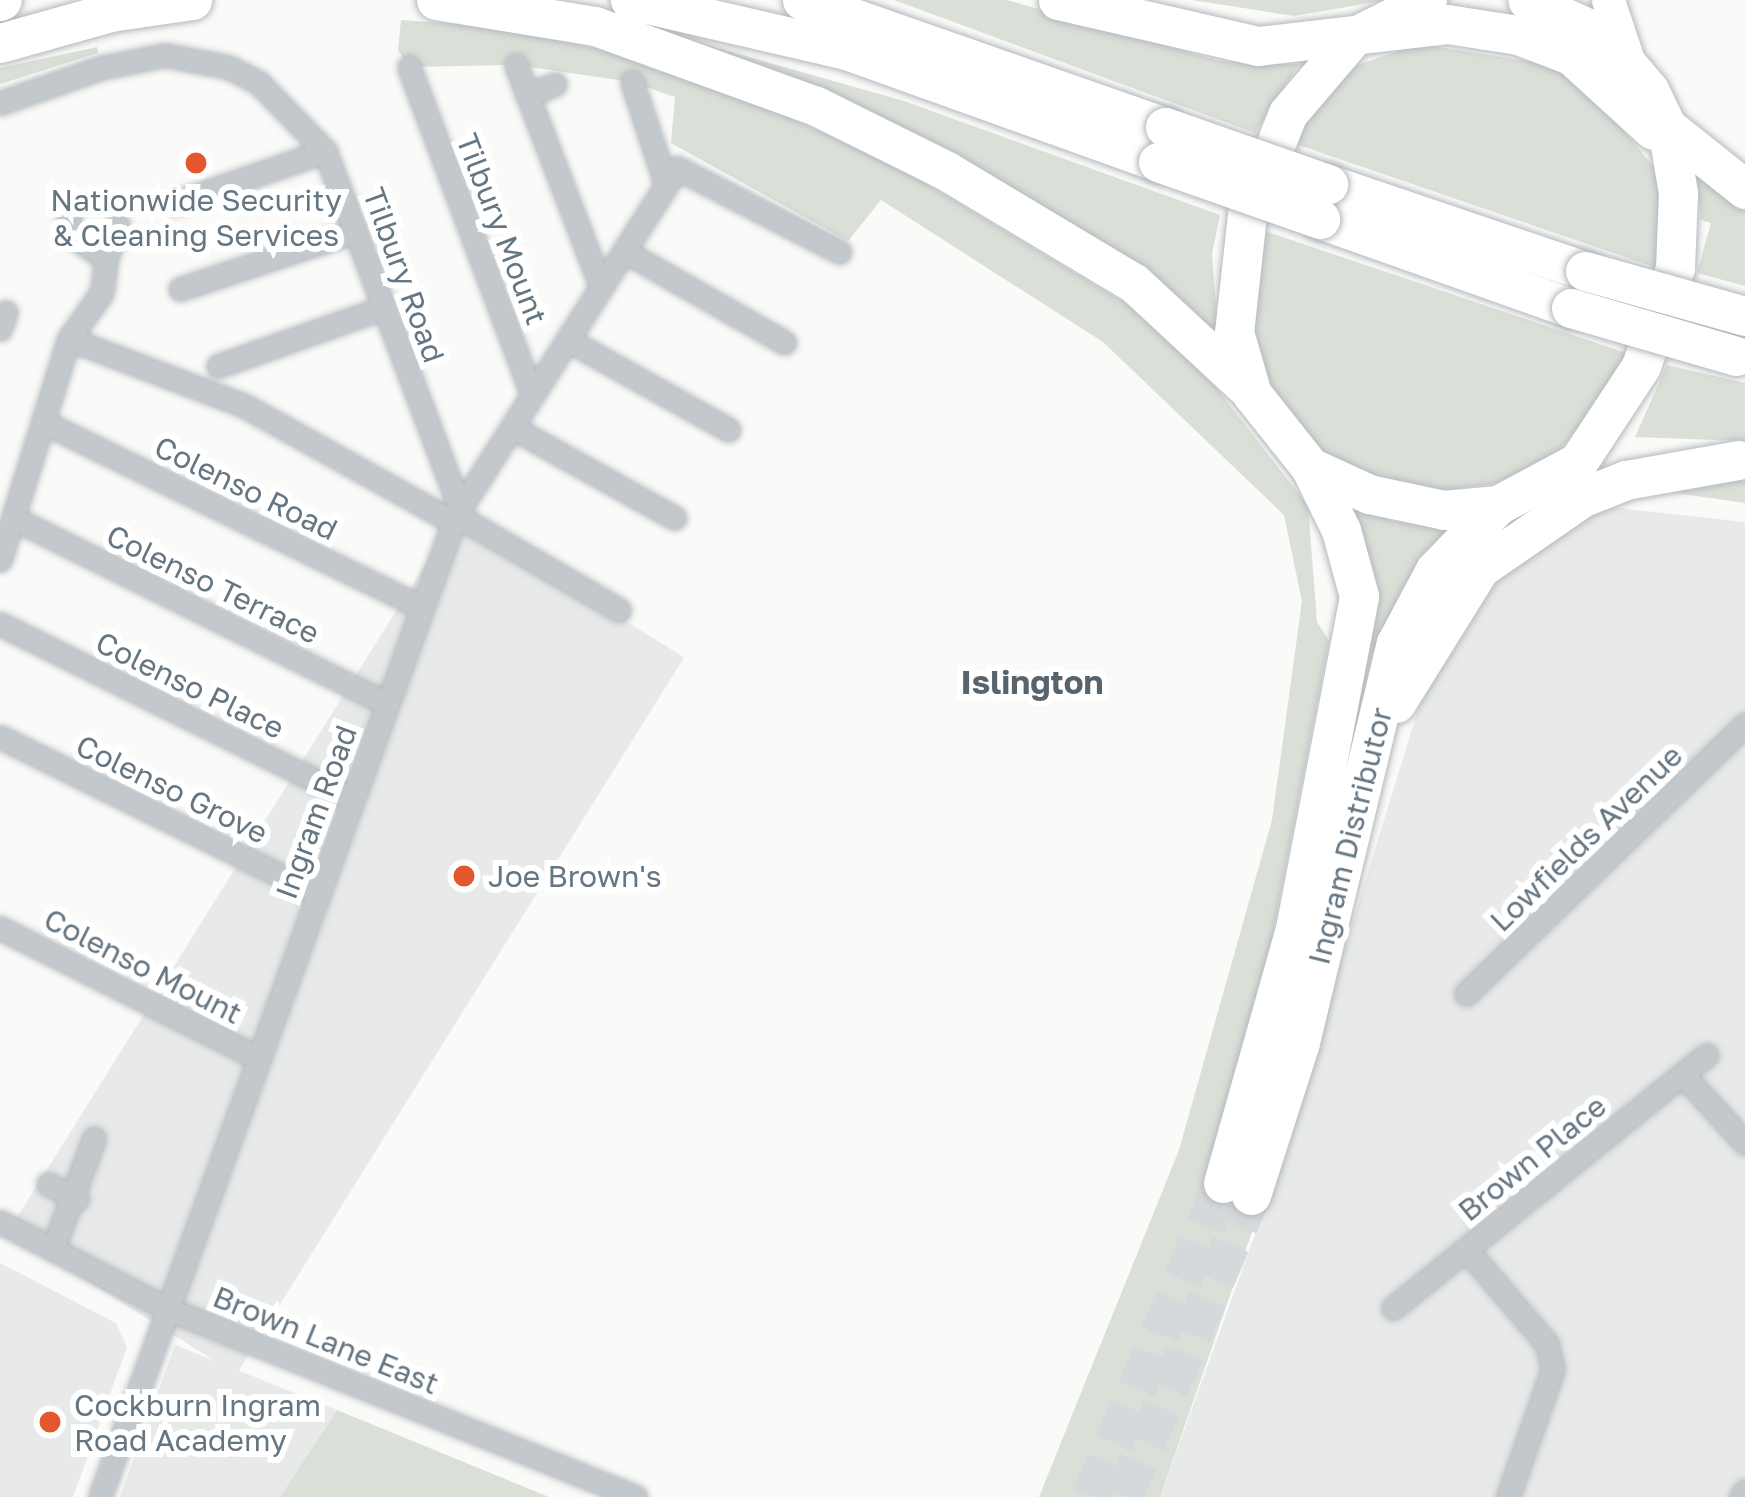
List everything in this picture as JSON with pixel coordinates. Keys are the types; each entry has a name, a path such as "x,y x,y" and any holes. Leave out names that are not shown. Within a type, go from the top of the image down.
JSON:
{"highway":[{"path":"0,43 110,12 192,0"},
{"name":"Ingram Distributor","path":"436,0 596,26 816,106 946,170 1134,283 1208,344 1310,467 1341,530 1359,596 1295,929 1237,1189 1300,1042 1396,643 1435,570 1498,505"},
{"path":"630,0 846,50 1161,144"},
{"path":"802,0 1161,144 1578,290 1740,357"},
{"path":"1058,0 1227,43 1353,37 1447,24 1518,35 1570,55 1669,139 1745,189"},
{"path":"1252,394 1233,315 1247,215 1288,113 1309,80 1353,37 1427,0"},
{"path":"1527,0 1573,16 1626,54 1669,139 1676,268 1641,366 1578,462"},
{"path":"1578,290 1745,316"},
{"path":"1310,467 1408,505 1498,505 1578,462 1686,453 1742,461"},
{"path":"1363,786 1388,718 1480,568 1583,496 1742,461"}],"main road":[{"path":"1608,0 1626,54"}],"street":[{"name":"Tilbury Road","path":"0,103 100,68 165,56 228,67 259,83 326,151 456,515"},
{"path":"516,65 602,286"},
{"name":"Tilbury Mount","path":"420,75 532,395"},
{"path":"632,82 666,184"},
{"path":"527,94 555,84"},
{"path":"642,114 665,105"},
{"path":"175,202 326,151"},
{"path":"666,184 677,168 840,252"},
{"name":"Ingram Road","path":"100,1497 456,515 666,184"},
{"path":"69,217 73,236 106,259"},
{"path":"0,559 69,339 101,292 118,225"},
{"path":"180,289 355,231"},
{"path":"624,251 785,344"},
{"path":"218,366 383,308"},
{"path":"69,339 230,399 456,515 620,610"},
{"path":"568,340 729,430"},
{"name":"Colenso Road","path":"44,422 422,608"},
{"path":"513,428 675,518"},
{"path":"0,482 21,492"},
{"name":"Colenso Terrace","path":"13,518 387,704"},
{"name":"Colenso Place","path":"0,624 353,799"},
{"name":"Lowfields Avenue","path":"1466,994 1745,725"},
{"name":"Colenso Grove","path":"0,737 318,894"},
{"name":"Colenso Mount","path":"0,928 259,1058"},
{"name":"Brown Place","path":"1394,1308 1707,1055"},
{"path":"1682,1075 1745,1143"},
{"path":"52,1249 77,1199 94,1138"},
{"path":"48,1184 77,1199"},
{"name":"Brown Lane East","path":"0,1222 168,1309 636,1497"},
{"path":"1466,1249 1547,1344 1553,1369 1508,1497"}],"shaded area":[{"path":"894,0 1007,0 1219,61 1299,64 1255,133"},
{"path":"1192,0 1387,0 1294,16"},
{"path":"401,20 506,28 616,53 734,93 895,165 1138,311 1214,385 1308,506 1317,622 1329,641 1267,964 1207,1176 1261,1206 1160,1497 1039,1497 1179,1150 1272,820 1302,601 1284,515 1103,342 881,200 848,241 671,143 675,97 632,82 516,65 409,67 398,50"},
{"path":"678,37 904,101 1220,215 1212,254 1219,348"},
{"path":"1419,44 1547,64 1593,93 1652,165 1664,195 1657,268 1290,142 1313,102 1349,68"},
{"path":"97,47 98,53 0,84 0,68"},
{"path":"1695,159 1745,200 1745,286 1697,273 1711,223 1701,220"},
{"path":"1256,228 1626,353 1603,399 1559,451 1498,483 1440,491 1371,479 1314,447 1264,385 1245,296"},
{"path":"1667,365 1745,383 1745,441 1635,437"},
{"path":"1694,473 1745,478 1745,503 1647,489"},
{"path":"1554,501 1745,522 1745,1497 1160,1497 1267,1201 1432,664"},
{"path":"1344,505 1396,522 1455,525 1380,651 1368,650"},
{"path":"456,515 684,658 236,1374 8,1232"},
{"name":"Cockburn Ingram Road Academy","path":"0,1263 116,1323 127,1347 73,1497 0,1497"},
{"path":"175,1345 337,1410 280,1497 120,1497"},
{"path":"337,1410 549,1497 280,1497"}],"tunnel":[{"path":"1091,1497 1223,1183"},
{"path":"1123,1497 1251,1195"}],"place":[{"name":"Nationwide Security & Cleaning Services","path":"196,163"},
{"name":"Joe Brown's","path":"464,876"},
{"name":"Cockburn Ingram Road Academy","path":"50,1422"}],"district":[{"name":"Islington","path":"1032,682"}]}
